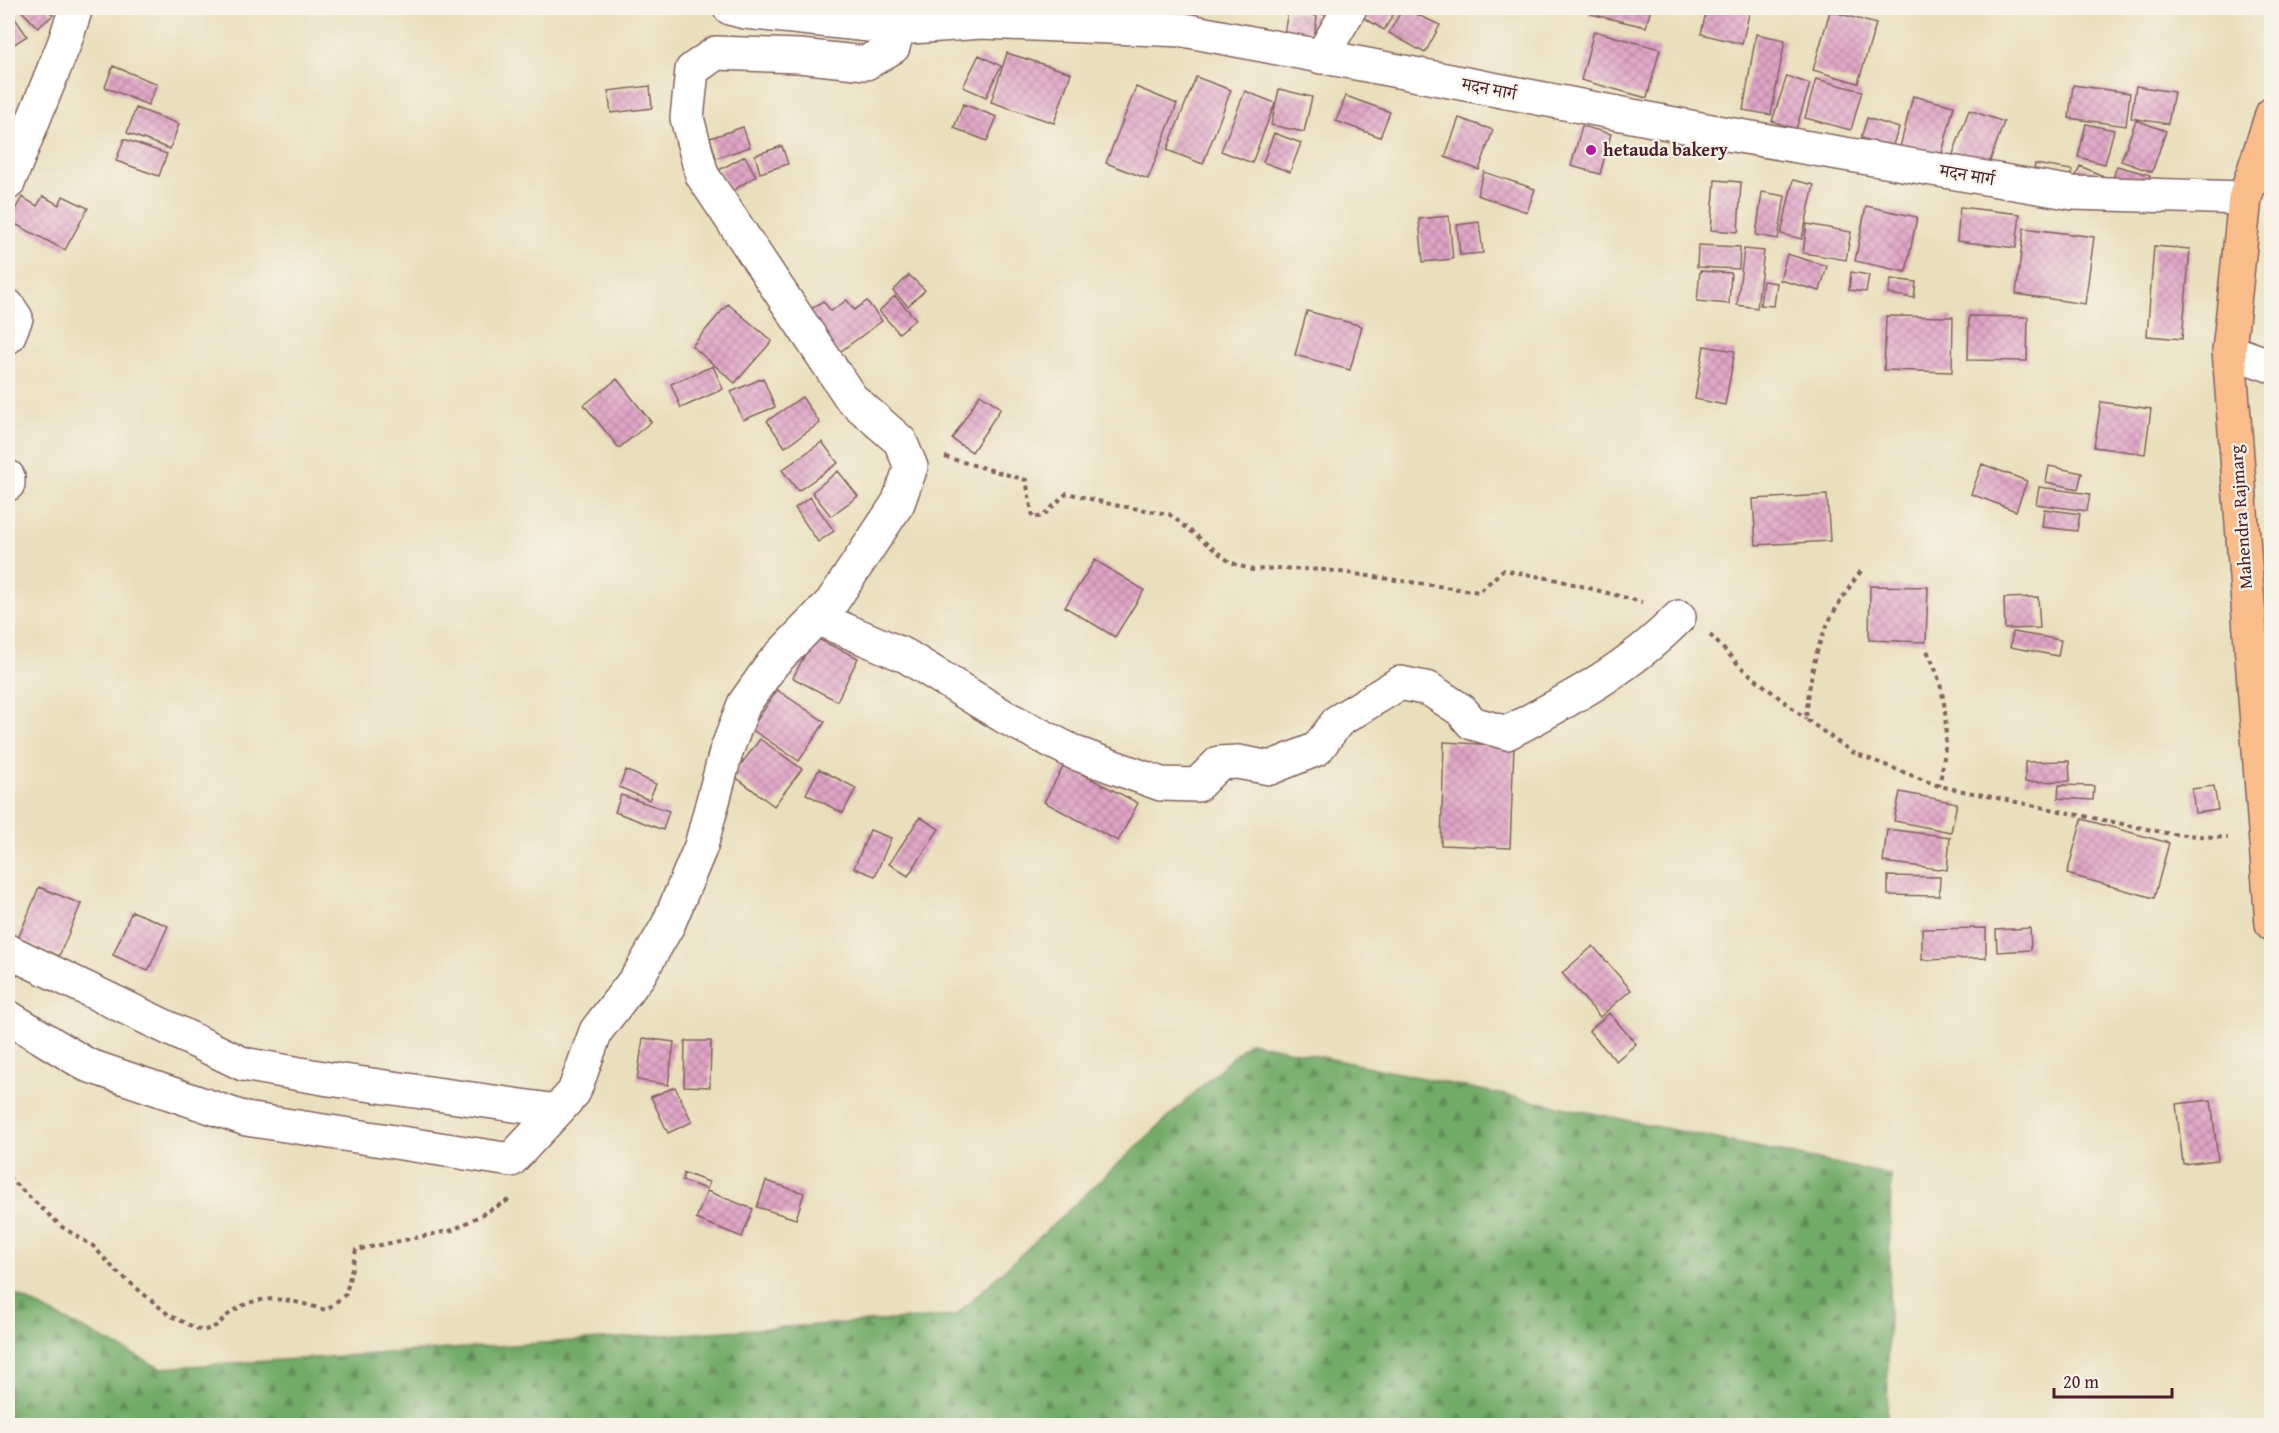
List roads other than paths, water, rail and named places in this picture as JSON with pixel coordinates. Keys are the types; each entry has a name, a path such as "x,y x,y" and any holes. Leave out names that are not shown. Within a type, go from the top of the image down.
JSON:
{"highway":[{"name":"Mahendra Rajmarg","path":"2271,114 2245,198 2229,351 2271,924"}],"street":[{"path":"8,183 64,44 76,8"},
{"name":"मदन मार्ग","path":"730,8 745,12 898,28 980,15 1184,30 1716,132 2073,193 2245,198"},
{"path":"1321,57 1350,8"},
{"path":"8,1017 87,1065 246,1119 511,1160 557,1111 574,1092 596,1031 639,975 668,925 701,846 726,752 744,704 773,663 832,602 898,503 911,467 900,441 851,398 702,175 687,118 692,70 716,53 799,56 866,63 893,47 898,28"},
{"path":"8,306 16,318 8,337"},
{"path":"2229,351 2271,366"},
{"path":"8,477 10,479 8,484"},
{"path":"817,618 906,656 1005,717 1075,753 1161,784 1197,785 1219,763 1238,762 1270,768 1317,749 1338,721 1400,683 1429,689 1461,710 1472,723 1508,733 1585,691 1654,643 1679,617"},
{"path":"8,951 243,1064 328,1079 557,1111"}],"place":[{"name":"hetauda bakery","path":"1591,150"}]}
